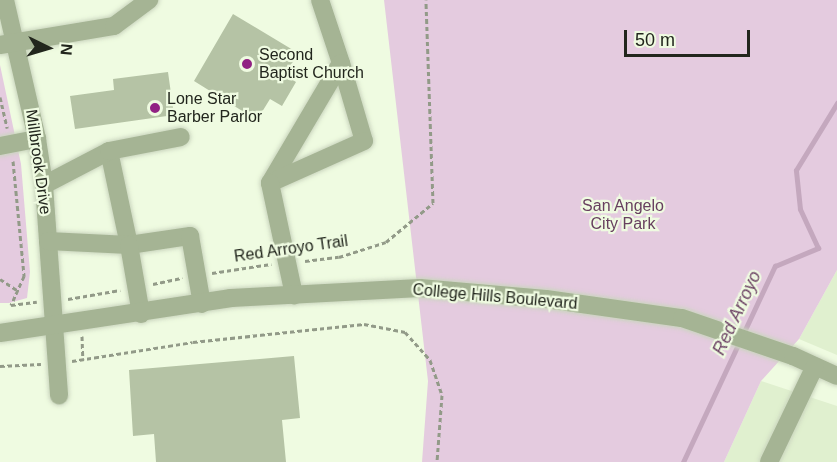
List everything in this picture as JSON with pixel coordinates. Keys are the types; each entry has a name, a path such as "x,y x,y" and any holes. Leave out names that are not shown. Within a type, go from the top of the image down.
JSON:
{"street":[{"name":"Millbrook Drive","path":"5,0 7,44 38,139 44,184 59,395"},
{"path":"7,44 114,26 150,0"},
{"path":"270,183 364,141 320,0"},
{"path":"294,295 270,183 341,63"},
{"path":"44,184 109,150 181,137"},
{"path":"5,145 38,139"},
{"path":"109,150 141,314"},
{"path":"48,241 129,245 190,236 202,304"},
{"name":"College Hills Boulevard","path":"0,333 55,327 202,304 294,295 420,288 546,299 682,318 793,356 837,376"},
{"path":"770,462 815,366"}],"path":[{"name":"Red Arroyo Trail","path":"79,298 197,275 366,251 404,231 433,203 426,0"},
{"path":"0,97 24,276 11,305 22,303"},
{"path":"0,279 17,290"},
{"path":"0,366 57,363 193,342 364,324 405,332 430,360 442,395 437,462"}],"shaded area":[{"path":"837,270 837,355 799,339"},
{"path":"761,381 837,406 837,462 724,462"}],"green space":[{"name":"San Angelo City Park","path":"384,0 837,0 837,270 799,339 761,381 724,462 422,462 428,381"},
{"path":"0,65 21,164 30,272 27,298 9,303 0,303"}],"building":[{"name":"Second Baptist Church","path":"233,14 298,53 285,75 296,82 282,106 270,99 257,120 194,81"},
{"path":"168,72 174,115 75,129 70,96 114,90 113,79"},
{"path":"294,356 300,418 282,420 286,462 156,462 154,434 133,436 129,370"}],"waterway":[{"name":"Red Arroyo","path":"683,462 775,266 818,248 800,209 796,170 837,103"}],"place":[{"name":"Second Baptist Church","path":"247,64"},
{"name":"Lone Star Barber Parlor","path":"155,108"}]}
